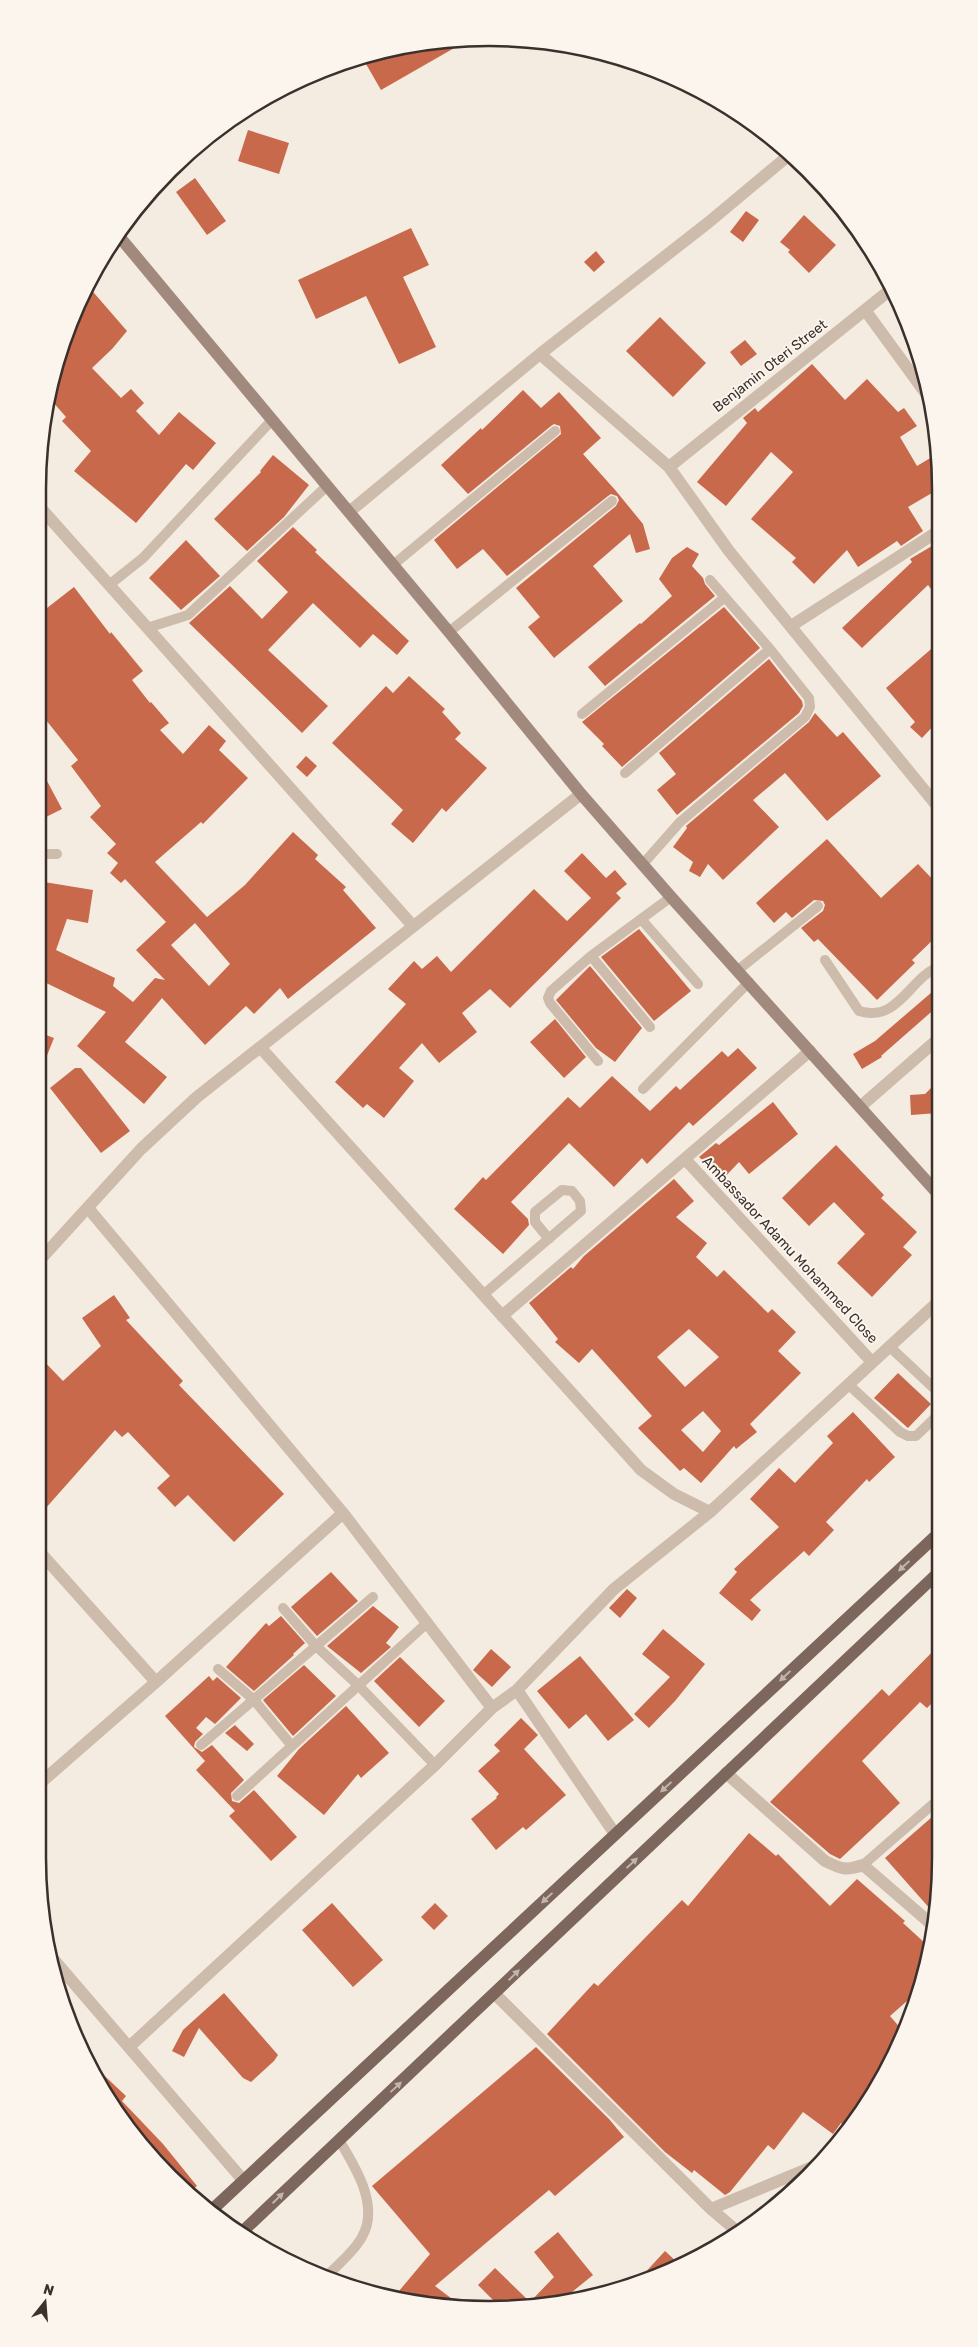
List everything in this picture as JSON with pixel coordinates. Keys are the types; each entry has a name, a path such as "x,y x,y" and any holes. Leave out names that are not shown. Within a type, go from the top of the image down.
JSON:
{"main road":[{"path":"216,2206 932,1539"},
{"path":"246,2228 932,1579"}],"street":[{"path":"349,512 540,354 709,222 784,159"},
{"path":"123,241 449,632 581,794 932,1188"},
{"name":"Benjamin Oteri Street","path":"669,466 886,293"},
{"path":"865,310 919,384"},
{"path":"540,354 669,466 729,551 932,800"},
{"path":"46,514 413,926"},
{"path":"791,626 932,535"},
{"path":"46,1253 141,1149 197,1097 581,794"},
{"path":"860,1107 932,1044"},
{"path":"260,1047 641,1470 674,1494 710,1512"},
{"path":"502,1316 810,1051"},
{"name":"Ambassador Adamu Mohammed Close","path":"685,1159 872,1362"},
{"path":"88,1208 343,1513 492,1708"},
{"path":"129,2047 435,1765 492,1708 517,1690 614,1589 710,1512 932,1308"},
{"path":"46,1777 156,1682 343,1513"},
{"path":"46,1559 156,1682"},
{"path":"517,1690 615,1834"},
{"path":"726,1774 825,1860 838,1867 850,1870 863,1865 927,1921"},
{"path":"60,1967 243,2180"},
{"path":"495,1994 733,2227"},
{"path":"712,2209 801,2172"}],"lane":[{"path":"108,585 143,558 272,420"},
{"path":"393,565 555,431"},
{"path":"147,628 188,615 327,486"},
{"path":"449,632 612,501"},
{"path":"643,864 680,822 805,717 810,707 809,698 770,649 710,580"},
{"path":"582,714 724,598"},
{"path":"625,774 770,649"},
{"path":"46,854 57,854"},
{"path":"598,1061 550,1003 548,998 552,991 591,956 671,897"},
{"path":"738,970 818,906"},
{"path":"641,919 698,984"},
{"path":"591,956 650,1027"},
{"path":"826,960 858,1011 872,1015 887,1010 902,1000 915,985 932,972"},
{"path":"643,1089 749,982"},
{"path":"483,1295 549,1239 581,1211 580,1201 572,1191 562,1190 535,1212 535,1222 549,1239"},
{"path":"890,1347 932,1386"},
{"path":"849,1385 900,1432 908,1436 916,1436 932,1421"},
{"path":"201,1745 373,1597"},
{"path":"283,1608 316,1646 359,1686 435,1765"},
{"path":"237,1796 427,1623"},
{"path":"218,1669 254,1700 292,1746"},
{"path":"863,1865 932,1805"},
{"path":"331,2271 362,2238 368,2224 368,2209 358,2169 339,2140"}],"building":[{"path":"455,48 381,90 366,64 403,55"},
{"path":"248,130 289,143 279,174 238,161"},
{"path":"195,178 226,221 207,235 176,192"},
{"path":"746,211 759,220 743,242 730,232"},
{"path":"804,215 836,245 809,273 788,252 790,250 780,242"},
{"path":"411,228 429,265 403,277 436,347 399,364 366,296 316,319 298,280"},
{"path":"596,251 605,262 594,272 584,262"},
{"path":"93,292 127,331 92,368 121,398 131,389 144,403 136,411 159,435 179,412 216,443 193,470 186,464 136,523 74,471 91,451 62,421 66,417 55,404 61,374 80,320"},
{"path":"660,317 706,363 673,397 626,351"},
{"path":"745,340 757,354 741,366 730,352"},
{"path":"812,364 845,400 867,379 898,412 904,408 917,426 900,437 917,466 931,458 932,493 908,507 923,531 901,546 897,541 858,567 847,550 814,584 792,562 796,558 751,519 793,472 771,452 726,506 697,482 747,423 743,418 755,408 758,412"},
{"path":"523,390 541,408 559,392 601,438 583,454 643,524 650,549 636,553 630,534 593,566 623,601 554,658 528,627 540,617 516,588 616,506 619,500 617,496 611,494 608,496 507,576 483,549 457,569 434,540 561,434 560,426 554,424 468,494 441,465 481,428 482,430"},
{"path":"273,455 309,485 284,517 247,551 214,519 261,472"},
{"path":"293,527 317,550 315,552 409,641 397,655 373,634 360,648 313,603 268,650 328,706 302,733 189,623 230,586 262,619 288,592 257,561"},
{"path":"186,540 220,576 181,610 149,578"},
{"path":"932,546 932,590 928,585 862,648 842,628 912,562 910,559"},
{"path":"687,547 699,554 692,566 715,596 605,686 588,667 672,596 659,579 672,558"},
{"path":"74,587 110,634 111,632 143,671 132,680 169,723 160,730 183,754 209,725 226,741 219,750 248,778 203,824 201,822 155,862 207,917 245,885 293,832 318,855 315,859 346,887 343,890 376,928 288,999 280,988 254,1014 246,1006 205,1045 162,998 125,1042 167,1077 144,1104 77,1046 106,1012 46,983 46,882 93,890 88,923 67,919 56,950 115,978 113,986 133,1002 155,978 165,980 136,950 166,922 125,879 121,883 110,873 118,863 107,853 116,844 90,817 101,806 71,766 78,760 46,720 46,609","holes":["195,923 230,964 209,986 171,945"]},
{"path":"724,607 760,648 622,767 602,746 604,744 582,722"},
{"path":"932,648 932,727 922,738 910,727 915,722 886,688"},
{"path":"769,659 802,701 803,706 799,713 677,815 657,790 676,774 659,753"},
{"path":"409,676 445,709 442,712 461,733 455,739 487,768 446,812 442,808 413,843 391,824 403,810 332,743 386,686 393,693"},
{"path":"815,713 837,737 843,732 881,776 827,821 785,773 753,800 779,827 723,880 708,864 700,877 689,871 693,862 673,847 687,828 686,826 809,722"},
{"path":"306,756 317,766 307,777 296,767"},
{"path":"46,781 62,809 46,817"},
{"path":"827,839 881,898 918,864 932,879 932,941 912,960 915,963 877,1000 818,939 814,942 801,928 823,911 825,905 823,901 814,900 792,918 786,912 774,923 756,903"},
{"path":"582,853 606,878 615,870 627,884 616,893 621,898 510,1008 490,989 462,1013 477,1032 439,1063 422,1043 399,1068 414,1081 384,1118 367,1104 363,1108 335,1082 406,1004 388,989 414,961 422,969 437,956 451,972 534,889 567,921 591,898 564,871"},
{"path":"639,929 691,991 654,1021 601,957"},
{"path":"590,966 642,1028 615,1062 596,1048 556,1000"},
{"path":"932,992 932,1011 882,1057 862,1069 853,1054 875,1041"},
{"path":"555,1019 586,1057 564,1078 530,1042"},
{"path":"46,1035 54,1038 46,1058"},
{"path":"738,1048 757,1068 693,1126 689,1122 647,1164 642,1158 614,1187 569,1143 511,1202 528,1219 529,1225 503,1254 454,1209 483,1177 486,1180 568,1097 580,1108 612,1076 650,1111 676,1086 680,1090 722,1051 728,1057"},
{"path":"75,1068 81,1068 130,1131 101,1153 50,1088"},
{"path":"932,1087 932,1113 911,1115 910,1095 925,1094"},
{"path":"773,1102 798,1134 749,1174 739,1162 723,1179 699,1157 716,1143 719,1145"},
{"path":"836,1145 884,1195 881,1198 917,1232 903,1247 912,1255 872,1297 837,1263 865,1234 834,1202 809,1226 782,1198"},
{"path":"674,1179 694,1201 676,1217 707,1243 696,1257 717,1277 724,1270 768,1313 772,1309 796,1332 778,1351 801,1373 750,1424 757,1432 736,1449 734,1446 701,1483 684,1468 680,1471 638,1428 652,1416 592,1349 579,1363 555,1342 558,1339 529,1303 571,1267 573,1269 584,1256","holes":["689,1329 719,1357 685,1387 657,1357","703,1411 721,1431 703,1452 681,1430"]},
{"path":"114,1295 130,1318 126,1320 183,1381 179,1385 284,1494 234,1542 188,1495 175,1507 157,1488 170,1476 128,1432 122,1437 115,1430 46,1508 46,1363 63,1381 101,1346 82,1318"},
{"path":"898,1373 931,1404 908,1428 874,1398"},
{"path":"853,1412 895,1457 869,1482 867,1479 826,1522 834,1530 809,1556 804,1551 750,1600 761,1610 752,1621 719,1593 737,1572 734,1569 779,1527 750,1499 779,1468 795,1483 833,1443 827,1436"},
{"path":"331,1572 358,1601 317,1636 291,1607"},
{"path":"627,1589 637,1598 620,1618 609,1608"},
{"path":"373,1606 399,1627 386,1643 391,1647 361,1673 327,1646"},
{"path":"281,1616 305,1643 254,1691 226,1667 266,1623 269,1626"},
{"path":"663,1629 705,1664 675,1701 649,1728 634,1714 670,1677 642,1654"},
{"path":"491,1649 511,1667 492,1687 473,1670"},
{"path":"932,1652 932,1703 927,1708 920,1702 862,1761 900,1803 840,1859 830,1854 770,1802 882,1689 889,1696"},
{"path":"580,1656 634,1720 608,1741 586,1714 569,1729 537,1691"},
{"path":"400,1657 445,1701 419,1727 374,1681"},
{"path":"304,1665 336,1696 293,1736 263,1700"},
{"path":"209,1676 213,1681 217,1677 241,1698 215,1724 206,1717 196,1728 203,1734 195,1742 194,1747 202,1752 212,1745 244,1780 231,1793 232,1801 239,1803 254,1790 297,1837 271,1861 229,1816 235,1811 196,1770 205,1761 165,1716"},
{"path":"346,1706 389,1753 361,1778 358,1774 324,1815 277,1776 299,1749"},
{"path":"521,1718 538,1735 524,1749 566,1795 526,1830 523,1827 496,1850 471,1819 497,1798 499,1794 478,1771 500,1751 494,1745"},
{"path":"235,1725 254,1744 247,1751 225,1733"},
{"path":"932,1817 929,1907 885,1858"},
{"path":"749,1833 776,1856 778,1854 830,1906 857,1879 905,1921 903,1923 923,1942 917,1973 908,2000 890,2016 898,2027 872,2079 843,2124 841,2123 833,2134 803,2112 774,2150 768,2145 730,2192 725,2195 694,2170 692,2173 665,2152 547,2034 594,1983 598,1986 682,1900 688,1906"},
{"path":"332,1903 383,1960 353,1987 302,1930"},
{"path":"435,1903 448,1916 434,1930 421,1917"},
{"path":"224,1993 278,2055 251,2082 243,2078 199,2028 184,2057 172,2051 183,2030"},
{"path":"536,2047 609,2119 624,2137 555,2196 549,2190 435,2286 452,2299 399,2291 430,2254 372,2186"},
{"path":"104,2075 126,2096 122,2101 163,2144 197,2186 194,2188 156,2150 121,2104"},
{"path":"558,2232 593,2275 571,2293 533,2298 554,2277 534,2252"},
{"path":"665,2251 674,2260 658,2267 646,2271"},
{"path":"495,2268 527,2299 494,2301 478,2285"}]}
